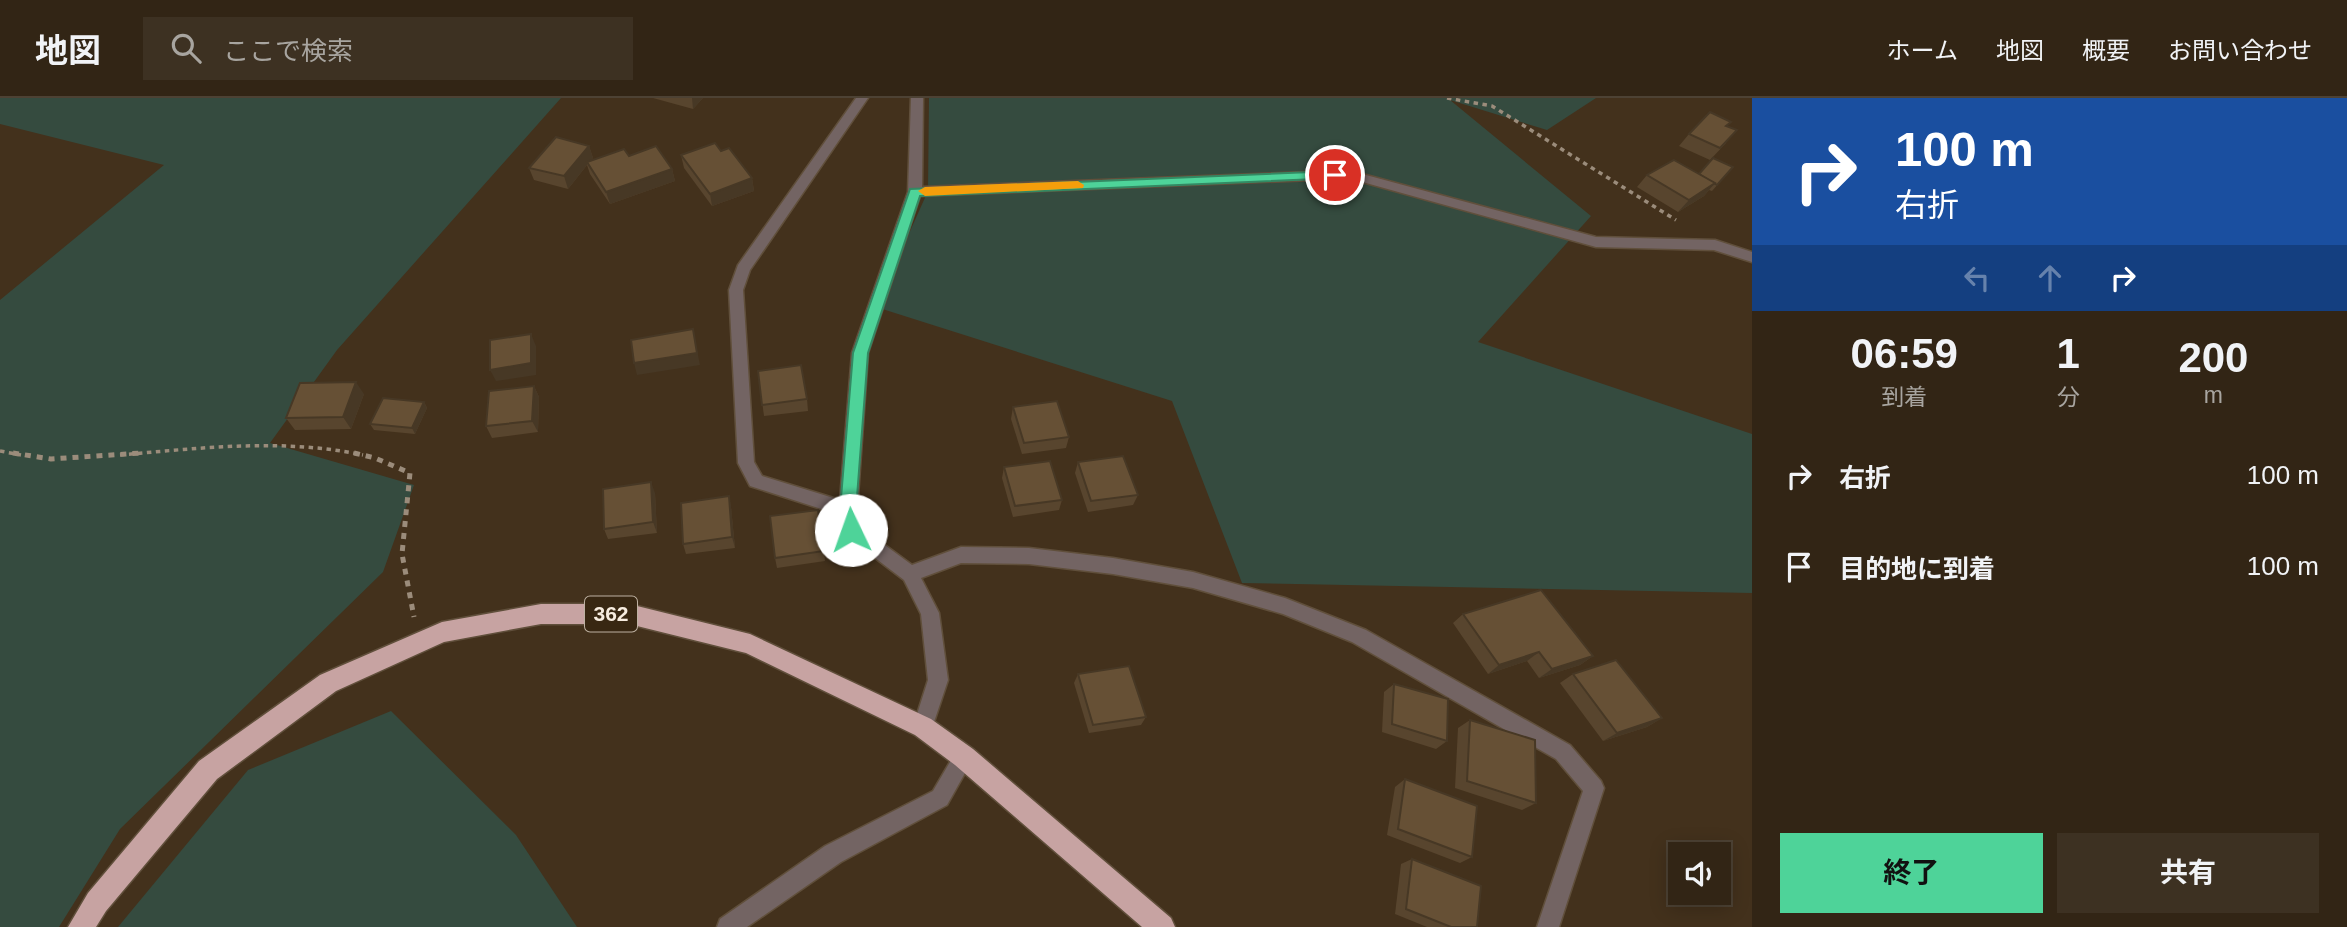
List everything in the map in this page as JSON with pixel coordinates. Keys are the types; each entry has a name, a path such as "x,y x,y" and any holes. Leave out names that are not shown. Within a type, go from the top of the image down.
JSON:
{"highway":[{"name":"362","path":"81,927 97,902 208,770 328,682 442,632 541,614 629,614 750,644 923,727 964,757 1162,927"}],"street":[{"path":"848,510 756,481 746,463 736,290 743,268 862,98"},
{"path":"917,98 915,192 860,353 848,510 851,530 910,573 930,613 938,680 923,727"},
{"path":"915,192 1335,175 1366,179 1596,242 1715,245 1752,257"},
{"path":"910,573 961,555 1029,556 1113,566 1193,580 1285,606 1359,636 1563,752 1594,788 1548,927"},
{"path":"728,927 833,854 940,798 964,757"}],"path":[{"path":"1447,98 1492,106 1715,245"},
{"path":"0,451 55,460 240,447 328,447 392,462 410,473 402,554 419,642"}],"green space":[{"path":"0,98 561,98 337,350 270,443 414,485 383,572 120,829 59,927 0,927 0,300 164,165 0,124"},
{"path":"929,98 1596,98 1547,130 1450,100 1591,216 1478,342 1752,434 1752,593 1242,583 1172,401 876,307 928,191"},
{"path":"391,711 516,835 577,927 118,927 248,770"}],"building":[{"path":"1710,112 1731,122 1726,126 1737,130 1720,148 1689,134"},
{"path":"556,137 589,146 564,176 529,168"},
{"path":"715,143 721,151 729,148 752,178 710,194 681,155"},
{"path":"656,146 672,169 606,192 587,162 624,149 629,156"},
{"path":"1713,158 1733,167 1717,185 1699,174"},
{"path":"1674,160 1715,183 1689,200 1647,175"},
{"path":"693,329 697,353 634,363 631,340"},
{"path":"531,334 531,363 490,370 490,340"},
{"path":"801,365 807,399 762,405 758,371"},
{"path":"356,382 343,417 286,418 300,383"},
{"path":"534,386 532,421 486,426 489,391"},
{"path":"383,398 424,402 412,428 370,424"},
{"path":"1057,401 1069,437 1024,443 1013,407"},
{"path":"1123,456 1138,495 1091,501 1078,462"},
{"path":"1050,461 1062,500 1015,506 1004,467"},
{"path":"651,482 653,522 604,529 603,489"},
{"path":"729,496 732,537 683,544 681,503"},
{"path":"818,510 824,551 775,558 770,516"},
{"path":"1541,590 1593,656 1552,669 1539,652 1499,665 1463,614"},
{"path":"1616,660 1662,718 1617,733 1573,674"},
{"path":"1129,666 1146,717 1093,725 1078,674"},
{"path":"1394,684 1448,699 1447,741 1392,724"},
{"path":"1470,720 1535,740 1536,803 1467,781"},
{"path":"1405,779 1477,806 1472,857 1398,829"},
{"path":"1412,859 1481,886 1477,927 1451,927 1406,909"}],"slow traffic":[{"path":"925,191 1078,185"}],"route":[{"path":"851,530 848,510 860,353 915,192 1335,175"}]}
